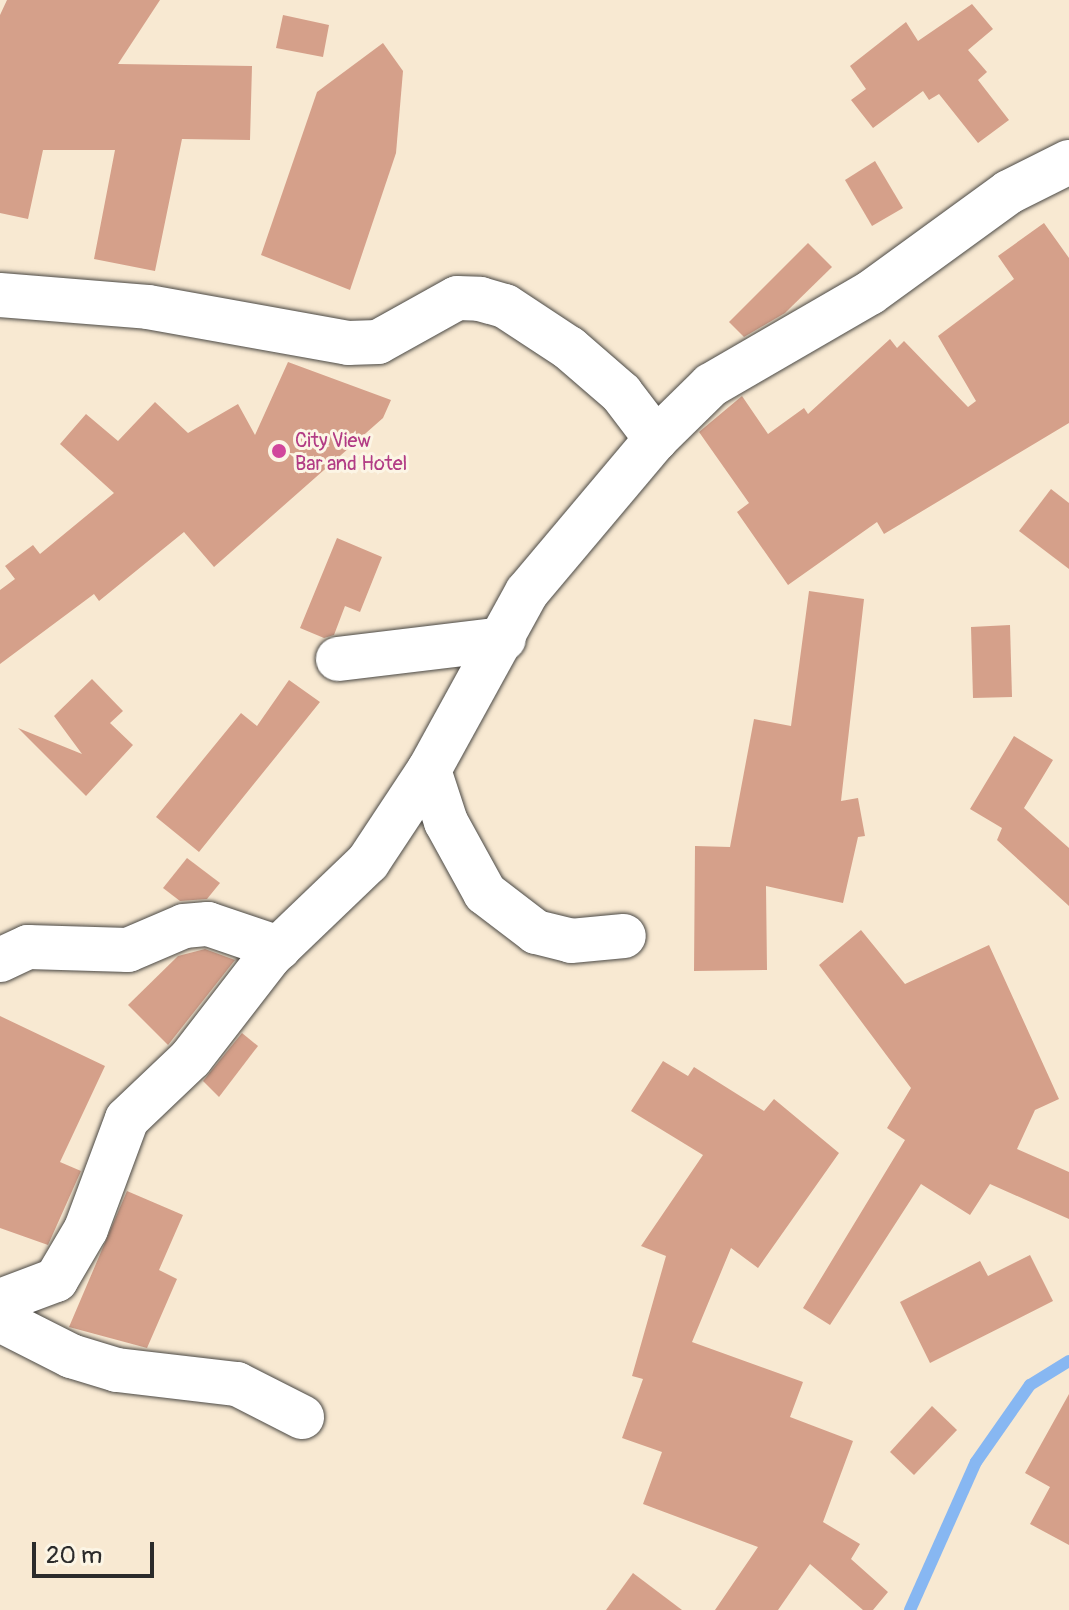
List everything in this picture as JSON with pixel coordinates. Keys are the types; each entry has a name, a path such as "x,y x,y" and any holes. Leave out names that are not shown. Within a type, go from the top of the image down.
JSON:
{"street":[{"path":"0,1301 56,1280 86,1229 127,1119 191,1058 279,948 368,862 429,770 504,639 527,592 656,439 711,385 821,324 984,216 1009,192 1069,162"},
{"path":"0,295 148,307 348,343 378,342 457,298 480,299 505,306 569,348 621,393 656,439"},
{"path":"338,659 504,639"},
{"path":"429,770 446,822 485,893 536,932 571,941 624,936"},
{"path":"0,960 28,947 128,950 208,924 279,948"},
{"path":"0,1320 71,1356 117,1370 237,1384 302,1417"}],"building":[{"path":"7,0 160,0 118,64 252,66 250,140 182,139 155,271 94,259 115,150 43,150 28,219 0,213 0,15"},
{"path":"972,4 993,29 968,50 987,72 978,80 1009,120 978,143 939,94 929,100 923,91 873,128 851,100 866,89 850,66 906,22 918,41"},
{"path":"283,15 329,25 323,57 276,48"},
{"path":"383,43 403,71 396,153 350,290 261,255 317,92"},
{"path":"875,161 903,208 872,226 845,180"},
{"path":"1044,223 1069,258 1069,423 884,534 877,522 788,585 737,512 749,503 699,432 742,396 768,434 804,408 808,414 890,339 897,348 904,341 968,407 976,401 938,336 1014,279 998,256"},
{"path":"808,243 832,267 785,313 744,337 729,322"},
{"path":"288,362 391,400 383,418 214,567 184,532 99,601 94,594 0,664 0,590 15,579 5,566 33,545 40,554 114,493 60,444 86,414 118,441 155,402 188,433 238,404 255,435"},
{"path":"1051,489 1069,503 1069,569 1019,531"},
{"path":"337,538 382,557 360,612 345,606 334,635 324,638 300,628"},
{"path":"809,591 864,599 841,801 858,798 865,836 858,837 843,903 766,886 767,970 694,971 695,846 730,847 754,719 791,726"},
{"path":"1010,625 1012,697 973,698 971,627"},
{"path":"92,679 123,711 110,723 133,745 86,796 18,728 82,754 54,716"},
{"path":"289,680 320,702 199,852 156,817 241,713 257,726"},
{"path":"1014,736 1053,760 1024,808 1069,848 1069,906 997,840 1002,828 970,809"},
{"path":"187,858 220,883 207,899 180,901 163,888"},
{"path":"861,930 905,984 989,945 1059,1099 1035,1110 1017,1149 1069,1172 1069,1219 990,1184 970,1215 921,1184 830,1325 803,1308 905,1140 887,1128 911,1088 819,965"},
{"path":"205,949 235,960 168,1045 128,1005 178,956"},
{"path":"0,1016 105,1066 60,1162 81,1171 48,1245 0,1228"},
{"path":"242,1033 258,1046 219,1097 203,1081"},
{"path":"663,1061 688,1076 694,1067 764,1111 774,1099 839,1153 758,1268 731,1248 692,1342 803,1382 790,1417 853,1441 823,1522 860,1544 851,1559 888,1592 873,1610 863,1610 810,1564 778,1610 715,1610 758,1547 643,1504 662,1452 622,1438 643,1379 632,1376 666,1256 641,1246 703,1155 631,1111"},
{"path":"127,1191 183,1215 159,1270 177,1279 147,1348 69,1327"},
{"path":"1030,1255 1053,1301 930,1363 900,1302 980,1261 988,1276"},
{"path":"1069,1394 1069,1545 1030,1524 1050,1487 1025,1473"},
{"path":"932,1406 957,1430 914,1475 890,1452"},
{"path":"633,1573 682,1610 606,1610"}],"waterway":[{"path":"910,1610 976,1462 1030,1385 1069,1361"}],"place":[{"name":"City View Bar and Hotel","path":"279,451"}]}
